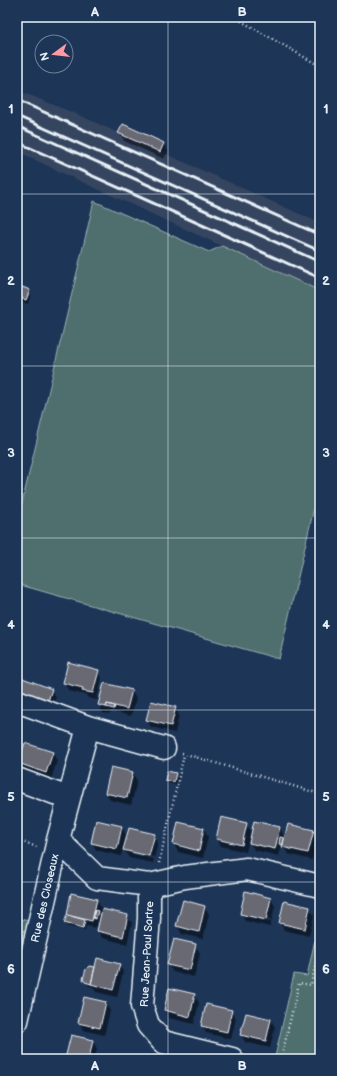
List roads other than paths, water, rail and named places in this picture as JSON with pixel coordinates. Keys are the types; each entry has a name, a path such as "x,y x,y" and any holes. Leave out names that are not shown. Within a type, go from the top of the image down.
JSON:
{"street":[{"path":"17,701 88,727 174,751"},
{"name":"Rue des Closeaux","path":"17,1022 68,798 88,727"},
{"path":"17,779 68,798"},
{"name":"Rue Jean-Paul Sartre","path":"58,840 98,878 149,885 185,877 247,869 320,886"},
{"name":"Rue Jean-Paul Sartre","path":"149,885 150,918 142,1006 148,1025 163,1042 232,1059"}],"railway":[{"path":"17,100 320,235"},
{"path":"17,116 320,251"},
{"path":"17,126 320,262"},
{"path":"17,142 320,278"}]}
